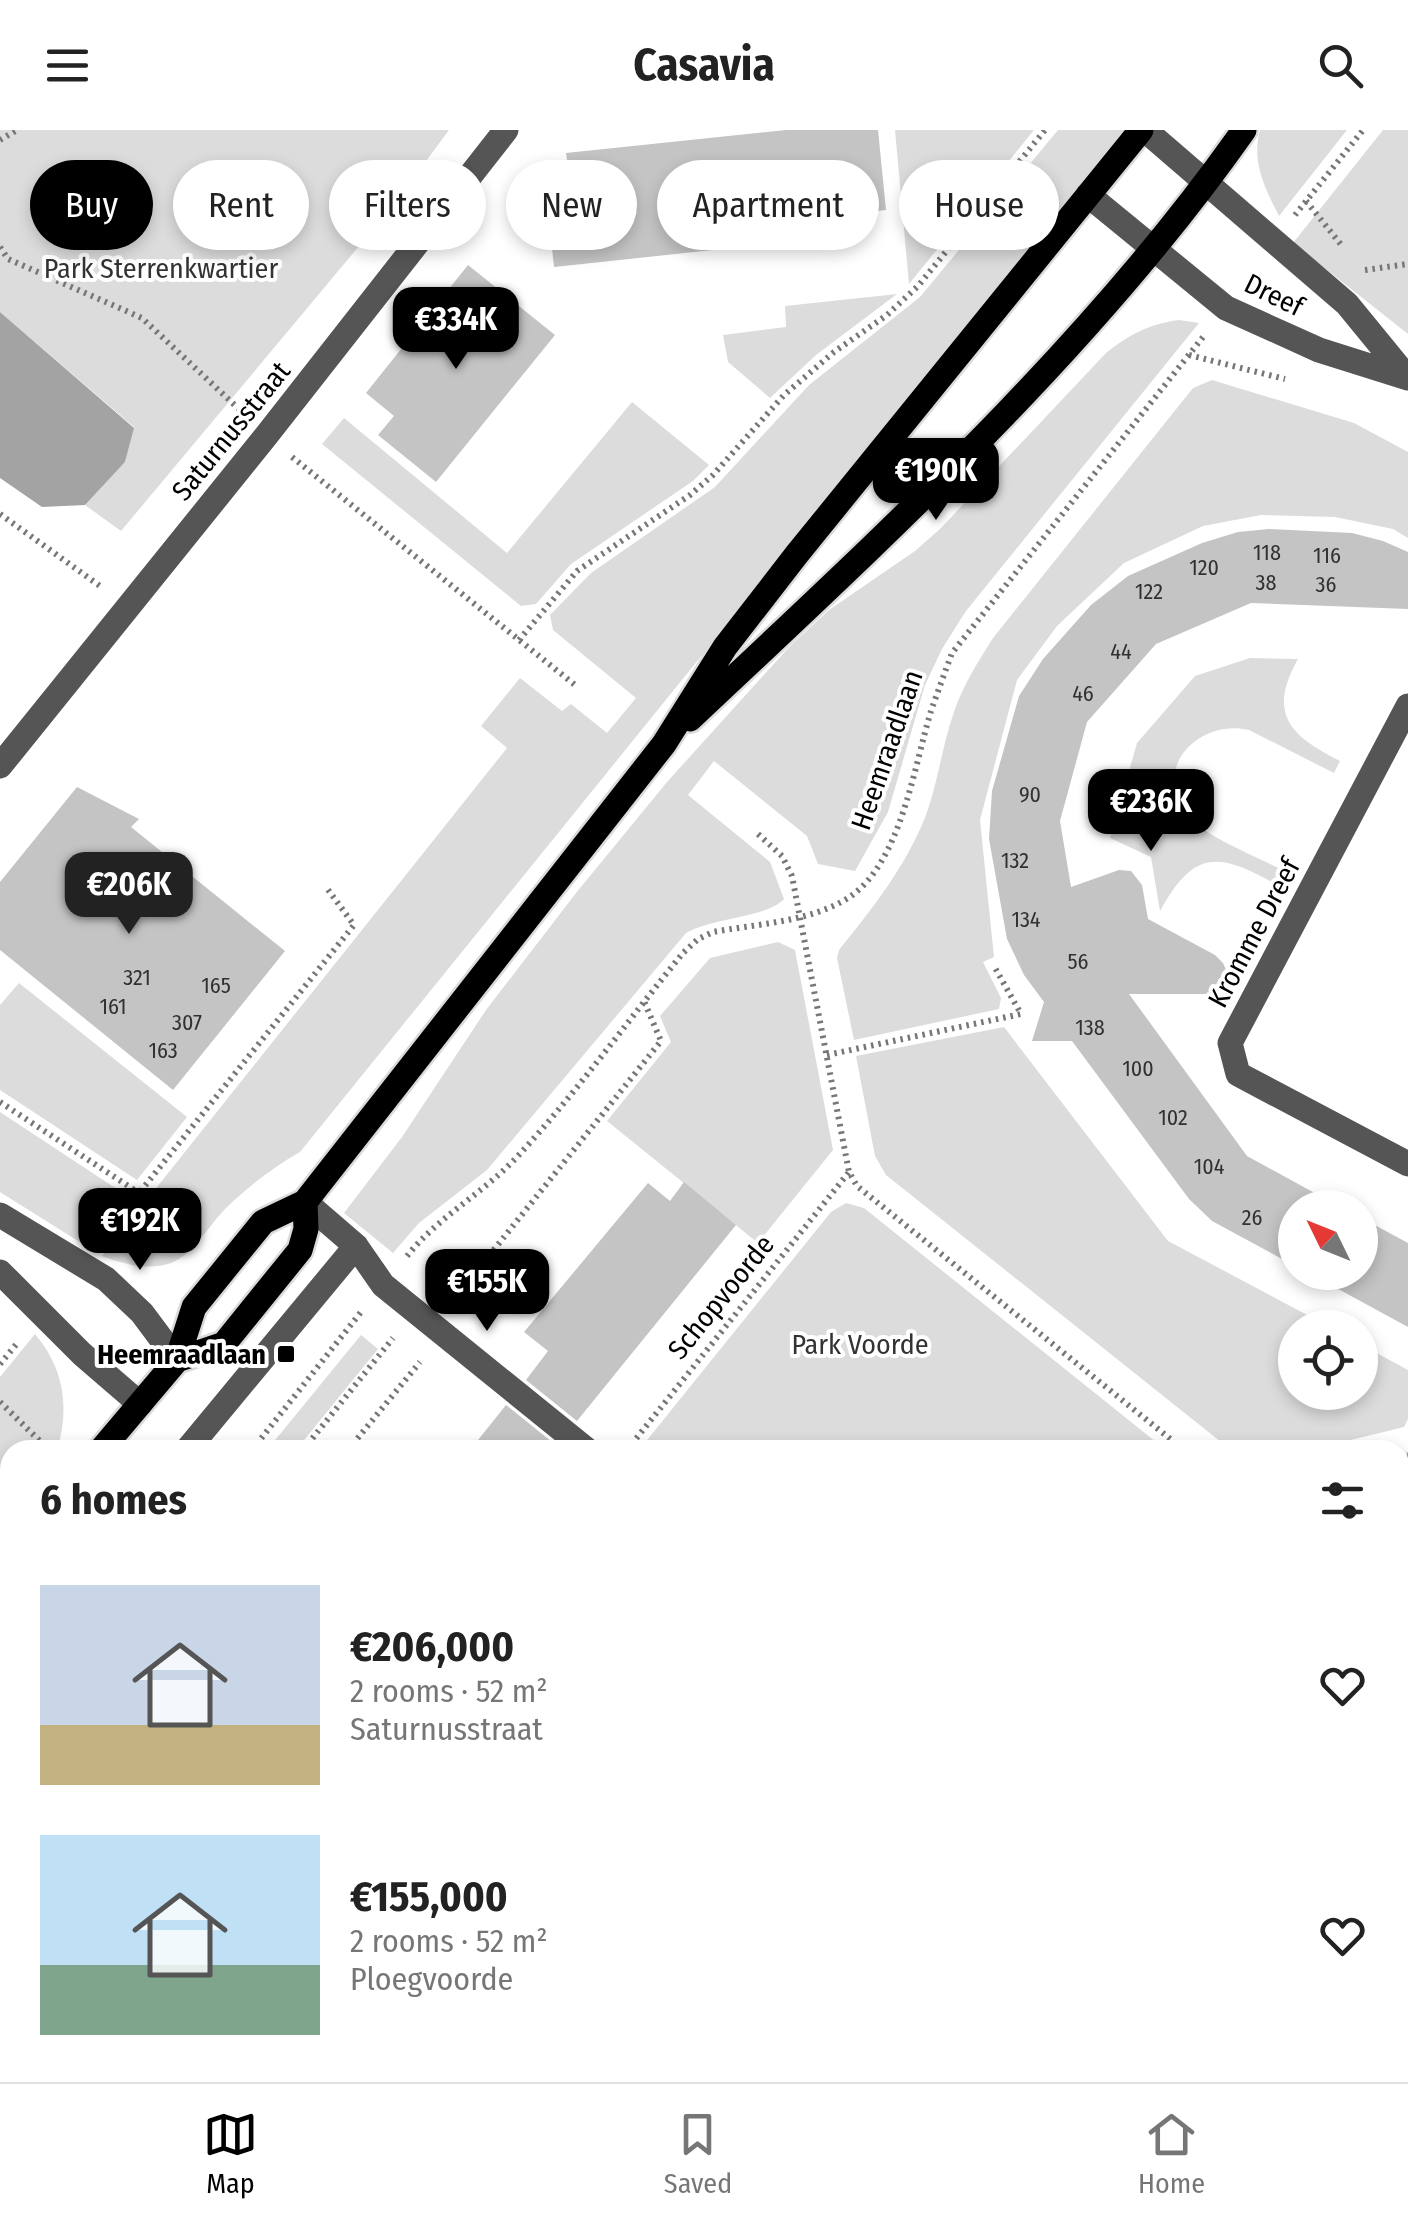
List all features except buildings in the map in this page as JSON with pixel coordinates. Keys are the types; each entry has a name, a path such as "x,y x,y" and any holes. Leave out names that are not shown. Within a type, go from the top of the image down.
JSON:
{"main road":[{"path":"109,1440 177,1360 194,1307 264,1222 305,1202 664,744 725,646 1143,130"},
{"path":"664,744 910,511 1155,248 1244,130"},
{"path":"177,1360 224,1344 300,1250 306,1229 305,1202"}],"street":[{"name":"Saturnusstraat","path":"0,766 506,130"},
{"name":"Dreef","path":"1143,130 1347,304 1407,377"},
{"name":"Dreef","path":"1088,195 1226,308 1319,350 1407,377"},
{"name":"Kromme Dreef","path":"1408,706 1230,1043 1238,1074 1408,1164"},
{"path":"305,1202 356,1246 383,1285 575,1440"},
{"path":"0,1215 106,1278 142,1314 177,1360"},
{"path":"195,1440 356,1246"},
{"path":"0,1272 82,1354 140,1404"}],"path":[{"path":"0,140 17,130"},
{"path":"519,640 577,571 690,495 713,475 784,395 918,286 1046,130"},
{"path":"1273,242 1363,130"},
{"path":"0,247 8,259 142,318 266,436 575,685"},
{"path":"1361,271 1408,264"},
{"name":"Heemraadlaan","path":"260,1440 424,1234 487,1187 518,1156 698,939 713,932 801,915 850,896 875,869 902,819 930,714 952,652 1226,308"},
{"path":"0,514 129,607"},
{"path":"758,834 782,856 787,866 801,915 850,1172 866,1196 1171,1440"},
{"path":"82,1263 354,925 326,886"},
{"path":"827,1055 1020,1014 994,966"},
{"path":"313,1440 430,1323 661,1040 644,1001"},
{"path":"0,1102 139,1193"},
{"name":"Schopvoorde","path":"635,1440 850,1172"},
{"path":"0,1364 42,1313"},
{"path":"354,1440 430,1323"},
{"path":"0,1402 39,1440"}],"green space":[{"name":"Park Sterrenkwartier","path":"0,130 449,130 427,160 329,160 329,250 356,250 121,531 85,505 125,462 134,427 0,312"},
{"path":"895,130 1034,130 1010,160 899,160 899,174"},
{"path":"1058,130 1127,130 1059,214 1059,160 1033,160"},
{"path":"1260,130 1347,130 1279,216 1258,164"},
{"path":"1383,130 1408,130 1408,334 1293,243"},
{"path":"906,250 937,250 909,284"},
{"path":"959,250 1030,250 300,1152 243,1192 179,1259 145,1266 102,1256 507,748 481,726 520,678 562,711 571,704 607,733 636,698 553,630 550,615 591,573 715,487 809,385 920,297"},
{"path":"897,294 816,355 770,398 728,362 723,335 786,327 785,306"},
{"path":"1179,320 1199,323 966,611 942,649 925,685 888,812 855,871 818,864 807,836 714,761 688,795 770,862 784,899 765,910 686,933 487,1170 419,1223 393,1253 344,1213 402,1137 486,1010 576,893 667,782 791,645 829,610 915,551 940,529 1106,353 1140,331"},
{"path":"1212,380 1354,423 1408,452 1408,538 1393,529 1335,517 1261,515 1203,526 1124,563 1057,626 1017,680 980,820 994,957 983,962 1001,998 999,1009 854,1040 837,958 839,950 888,886 918,834 954,712 971,674 993,638 1193,388"},
{"path":"632,402 709,465 693,481 571,564 536,604 521,606 322,444 344,418 507,553"},
{"path":"1250,658 1298,659 1284,695 1284,709 1297,732 1340,761 1334,773 1249,730 1230,728 1197,740 1185,751 1174,781 1177,798 1187,815 1218,838 1282,870 1274,883 1237,866 1208,862 1184,877 1160,911 1151,857 1110,838 1137,743 1195,676"},
{"path":"778,942 795,950 833,1150 758,1243 607,1121 671,1042 660,1016 710,958"},
{"path":"19,983 187,1117 137,1180 0,1090 0,1005"},
{"path":"1004,1027 1168,1241 1298,1310 1278,1310 1278,1410 1378,1410 1378,1354 1408,1370 1408,1419 1404,1427 1351,1440 1218,1440 886,1175 875,1156 856,1056"},
{"path":"0,1112 126,1195 86,1246 0,1192"},
{"name":"Park Voorde","path":"846,1203 864,1208 1154,1440 647,1440 831,1212"},
{"path":"35,1334 52,1361 62,1389 60,1440 0,1440 0,1377"},
{"path":"361,1335 378,1349 304,1440 275,1440"}],"shaded area":[{"path":"0,312 134,428 125,462 85,505 42,507 0,478"}],"place":[{"name":"Heemraadlaan","path":"286,1354"}]}
